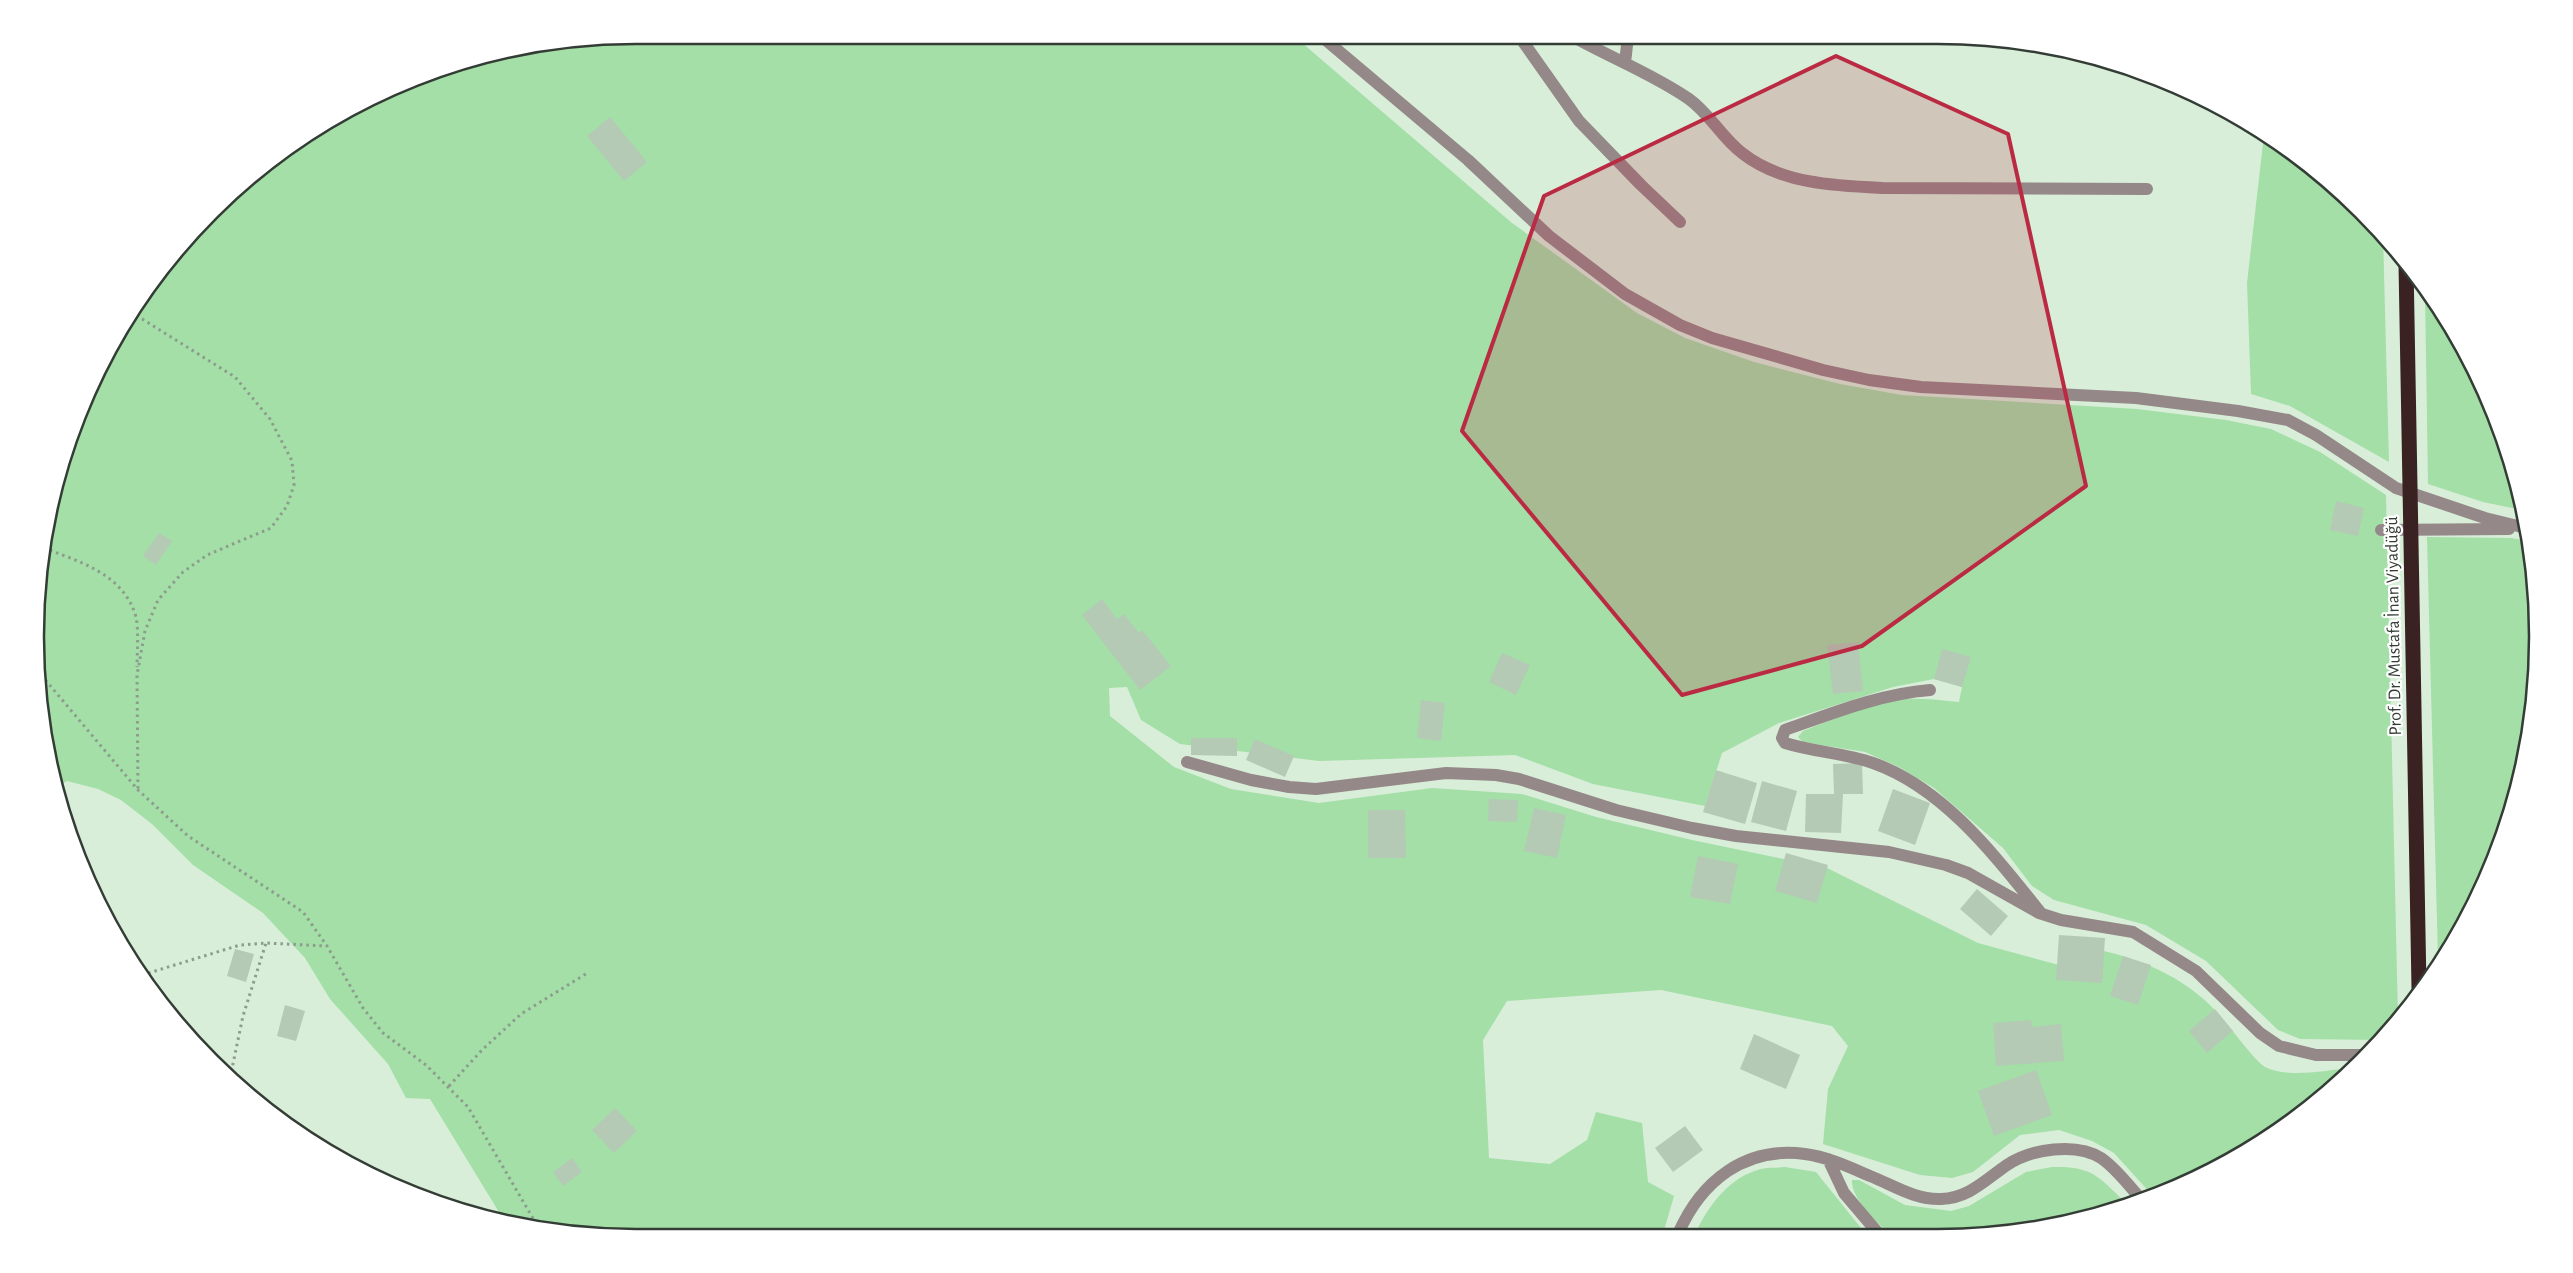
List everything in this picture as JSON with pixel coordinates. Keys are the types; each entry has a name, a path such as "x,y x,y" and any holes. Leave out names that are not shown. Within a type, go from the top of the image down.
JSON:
{"highway":[{"name":"Prof. Dr. Mustafa İnan Viyadüğü","path":"2406,275 2419,980"}],"street":[{"path":"1330,44 1468,160 1549,236 1638,302 1696,331 1823,370 1869,380 1921,387 2136,398 2238,410 2288,420 2316,434 2396,488 2485,518 2519,527"},
{"path":"1525,44 1579,121 1680,222"},
{"path":"1588,44 1689,99 1742,153 1781,173 1810,182 1884,188 2147,189"},
{"path":"1625,63 1627,44"},
{"path":"2381,530 2519,529"},
{"path":"1930,690 1900,692 1870,700 1786,730 1782,738 1784,743 1802,749 1848,756 1875,764 1943,803 1980,840 2043,914"},
{"path":"1187,762 1251,780 1289,787 1316,789 1446,773 1519,779 1616,810 1692,828 1736,836 1889,852 1946,865 1968,873 2024,906 2043,914 2061,920 2133,932 2196,972 2260,1033 2279,1046 2316,1055 2357,1055"},
{"path":"1681,1229 1702,1192 1719,1176 1737,1165 1779,1154 1807,1154 1828,1159 1905,1192 1940,1199 1966,1194 2018,1159 2050,1151 2070,1150 2086,1152 2102,1158 2137,1194"},
{"path":"1828,1159 1844,1193 1875,1229"}],"path":[{"path":"137,676 144,631 158,600 182,572 207,555 271,528 287,506 294,485 292,461 270,419 235,377 138,316"},
{"path":"50,550 90,566 114,581 128,597 136,618 138,790"},
{"path":"46,680 138,790 188,836 303,912 327,946 363,1008 383,1033 426,1065 468,1107 534,1220"},
{"path":"149,973 168,969 214,951 240,945 266,943 327,946"},
{"path":"232,1069 243,1016 266,943"},
{"path":"448,1086 482,1050 521,1014 589,972"}],"highlighted area":[{"path":"1836,56 2008,134 2086,486 1862,646 1682,695 1462,431 1544,196"}],"green space":[{"path":"1303,44 1512,223 1637,313 1685,338 1754,362 1840,384 1902,395 2137,409 2226,420 2271,429 2320,452 2386,495 2398,1008 2370,1040 2300,1039 2278,1030 2206,961 2146,925 2054,900 2032,886 2003,848 1934,788 1899,767 1865,752 1803,742 1798,737 1803,731 1882,702 1927,699 1959,702 1962,687 1934,679 1893,687 1779,723 1722,753 1705,806 1593,784 1515,755 1319,761 1180,744 1141,720 1127,687 1109,688 1110,716 1174,767 1231,789 1319,803 1432,788 1522,794 1596,817 1692,840 1827,868 1978,943 2070,968 2100,950 2151,966 2196,993 2222,1018 2265,1067 2294,1073 2342,1069 2297,1107 2233,1150 2199,1168 2148,1190 2114,1153 2092,1141 2059,1130 2020,1135 1973,1172 1952,1178 1920,1175 1823,1144 1828,1089 1848,1046 1832,1026 1661,990 1507,1001 1483,1040 1489,1158 1550,1164 1587,1140 1596,1112 1642,1123 1648,1182 1674,1196 1664,1229 598,1228 559,1224 499,1213 430,1099 406,1098 388,1064 330,999 305,958 263,913 193,865 152,824 121,800 98,789 67,781 62,783 49,714 45,675 45,598 55,521 75,446 89,410 123,340 166,276 191,246 217,217 276,166 340,123 374,105 446,75 521,55 598,45"},
{"path":"2263,142 2297,166 2327,191 2356,217 2383,248 2389,462 2290,406 2251,394 2247,283"},
{"path":"2425,302 2450,340 2484,410 2498,446 2515,509 2483,502 2428,484"},
{"path":"2427,537 2521,540 2528,598 2529,636 2528,675 2518,752 2498,827 2484,863 2468,899 2438,952"},
{"path":"1785,1167 1816,1172 1862,1229 1697,1229 1713,1203 1729,1186 1750,1173 1767,1168"},
{"path":"2052,1167 2076,1168 2094,1174 2122,1199 2052,1218 2014,1224 1975,1228 1884,1229 1860,1202 1852,1180 1859,1180 1905,1205 1951,1211 1969,1206 2026,1172"}],"building":[{"path":"610,117 647,162 624,181 587,136"},
{"path":"2336,501 2364,508 2358,536 2330,530"},
{"path":"159,533 172,541 156,565 143,556"},
{"path":"1102,599 1117,619 1124,614 1139,633 1142,630 1171,666 1140,690 1082,615"},
{"path":"1858,642 1863,691 1833,694 1827,645"},
{"path":"1942,649 1971,657 1962,687 1934,679"},
{"path":"1502,653 1530,665 1516,695 1489,682"},
{"path":"1421,700 1445,703 1441,741 1417,738"},
{"path":"1191,738 1237,738 1237,756 1191,755"},
{"path":"1255,739 1294,756 1285,777 1246,760"},
{"path":"1862,763 1863,794 1843,794 1841,833 1805,832 1806,794 1834,794 1833,764"},
{"path":"1716,770 1757,783 1745,824 1703,812"},
{"path":"1762,781 1797,791 1786,831 1751,822"},
{"path":"1893,789 1930,803 1915,845 1878,831"},
{"path":"1489,799 1518,800 1517,822 1488,821"},
{"path":"1534,808 1566,815 1557,858 1524,851"},
{"path":"1368,810 1405,810 1406,858 1368,858"},
{"path":"1786,853 1828,865 1817,903 1775,891"},
{"path":"1698,856 1738,864 1730,904 1690,897"},
{"path":"1977,889 2008,916 1991,936 1960,909"},
{"path":"2059,935 2105,938 2102,983 2056,980"},
{"path":"235,949 254,954 246,982 227,976"},
{"path":"2123,956 2151,965 2138,1005 2110,996"},
{"path":"285,1005 305,1011 296,1041 277,1036"},
{"path":"2215,1009 2233,1031 2207,1053 2189,1031"},
{"path":"2031,1020 2032,1027 2061,1024 2064,1061 1996,1066 1993,1023"},
{"path":"1754,1034 1800,1055 1786,1089 1740,1069"},
{"path":"2036,1070 2052,1115 1994,1136 1978,1091"},
{"path":"615,1108 637,1131 614,1153 592,1130"},
{"path":"1685,1126 1703,1150 1673,1172 1655,1148"},
{"path":"572,1158 582,1172 563,1186 553,1172"}]}
